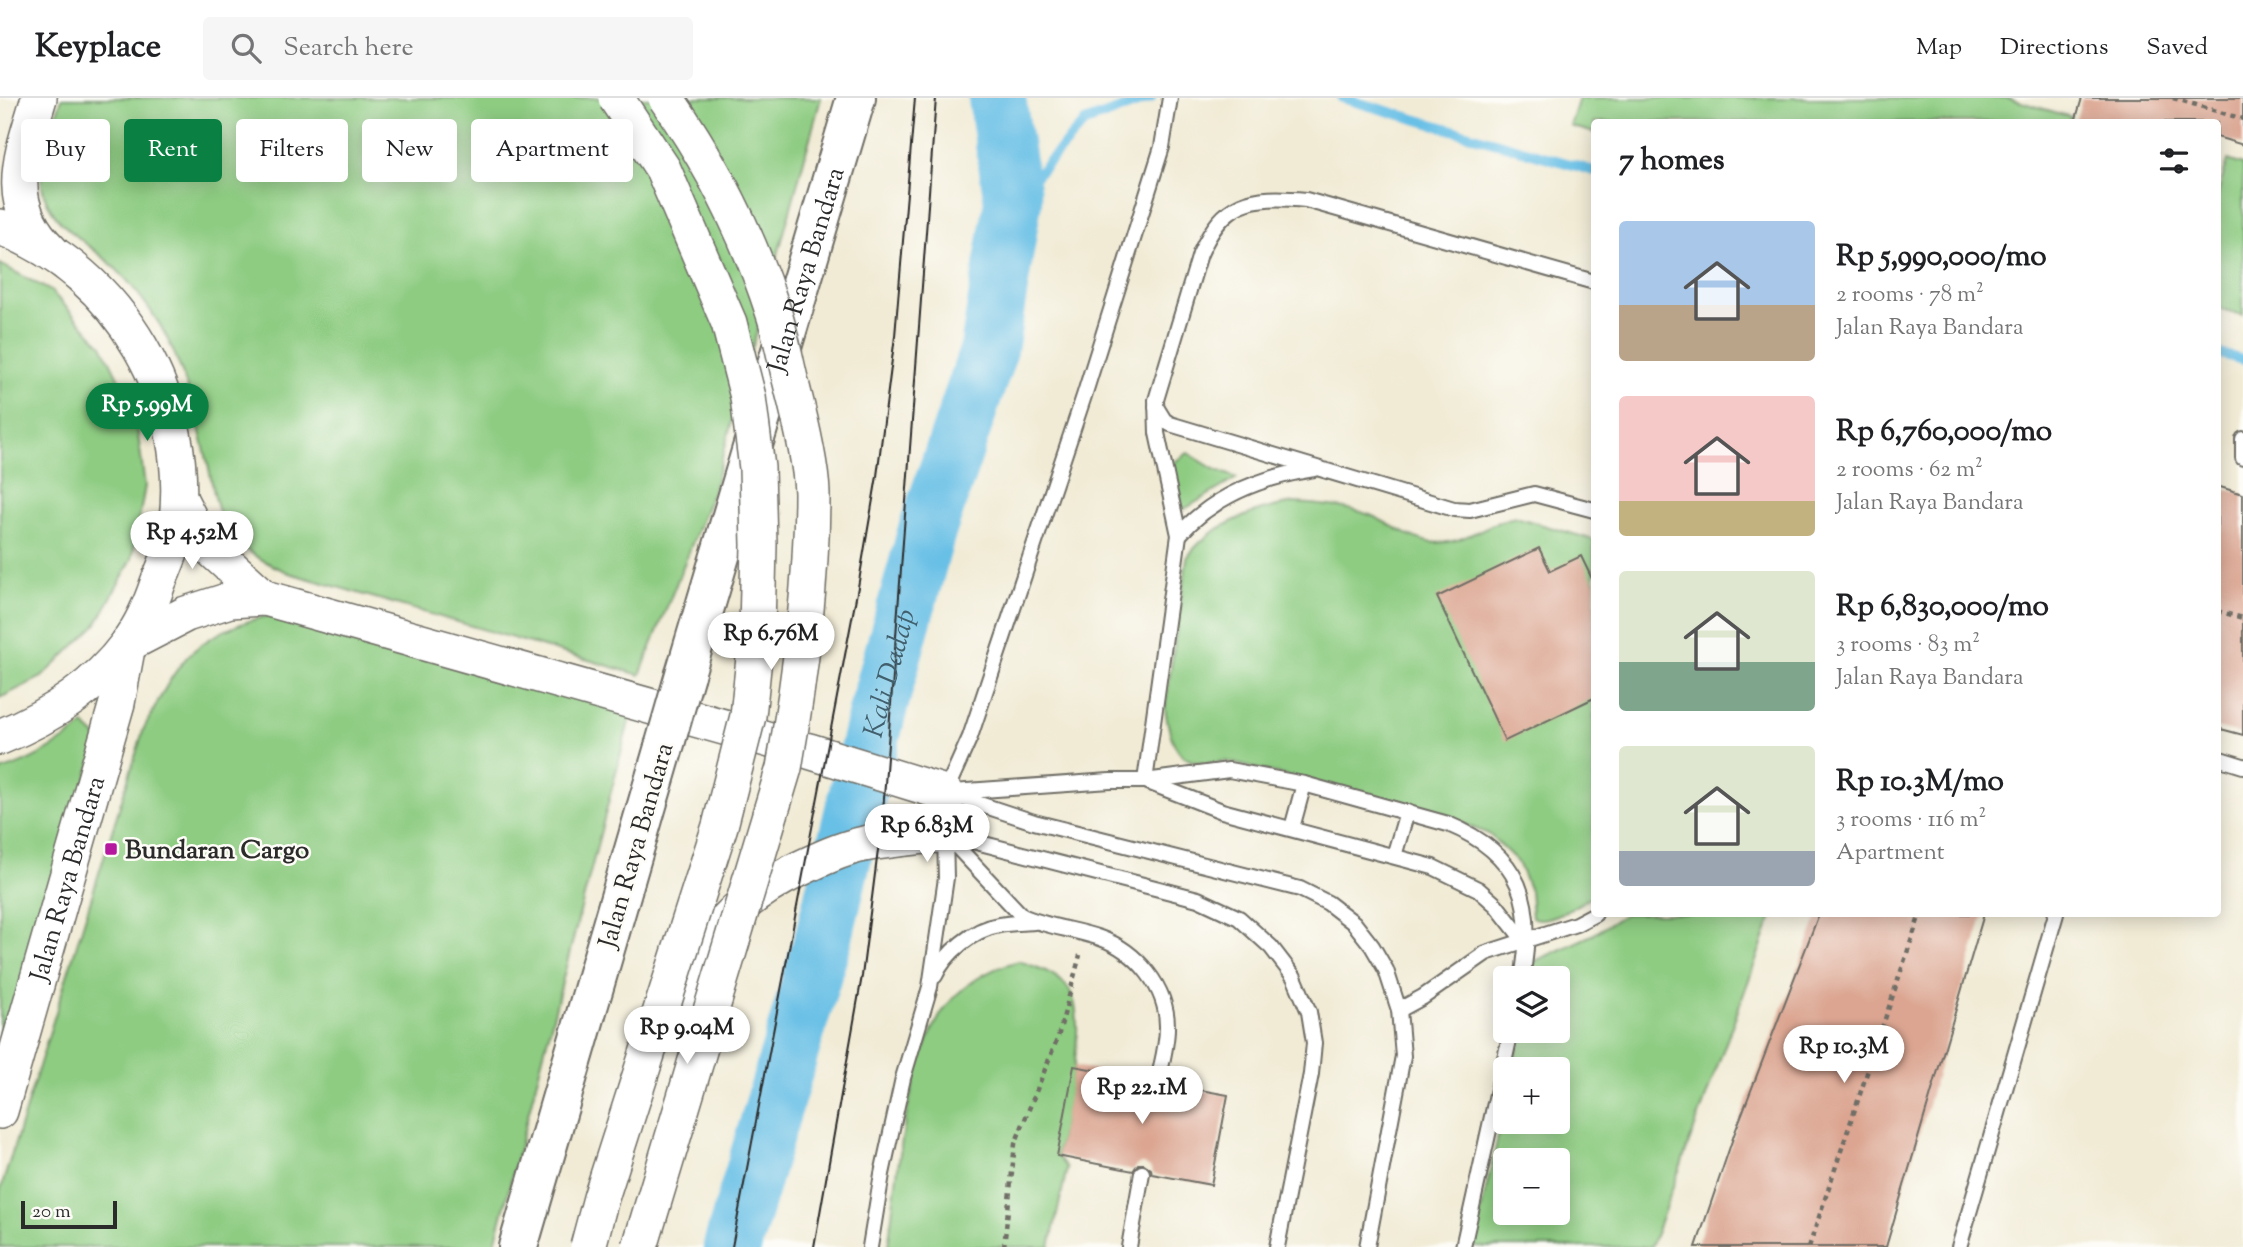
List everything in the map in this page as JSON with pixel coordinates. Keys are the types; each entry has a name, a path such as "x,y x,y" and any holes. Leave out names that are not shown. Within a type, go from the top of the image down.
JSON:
{"main road":[{"name":"Jalan Raya Bandara","path":"518,1247 856,98"}],"street":[{"path":"0,737 48,714 75,697 128,644 153,597 167,562 176,530 179,498 179,464 174,431 154,372 127,322 89,283 43,244 27,217 18,184 22,154 39,98"},
{"name":"Jalan Raya Bandara","path":"590,1247 601,1198 720,826 748,716 757,629 757,468 748,397 729,323 663,169 616,98"},
{"path":"640,1247 784,768 797,697 812,490 799,415 774,312 728,197 697,143 666,98"},
{"path":"0,227 35,243 58,258"},
{"path":"179,498 200,539 265,598"},
{"path":"128,644 186,614 230,600 265,598 809,751 945,793 945,834"},
{"name":"Jalan Raya Bandara","path":"0,1111 117,703 128,644"},
{"name":"Jalan Raya Bandara","path":"590,1247 686,985 700,954 719,927 745,902 780,879 831,854 863,845 945,834"}],"lane":[{"path":"945,793 970,737 1084,396 1162,147 1170,98"},
{"path":"1145,781 1179,535 1157,433 1156,406 1199,254 1219,221 1235,208 1252,200 1270,197 1306,200 1591,281"},
{"path":"1156,406 1164,420 1170,424 1454,509 1470,510 1534,494 1591,509"},
{"path":"2243,439 2243,458"},
{"path":"1179,535 1193,519 1210,507 1259,481 1319,468"},
{"path":"2221,759 2243,766"},
{"path":"945,793 1145,781 1229,770 1304,784 1407,812 1470,833 1493,848 1508,864 1525,908 1523,966"},
{"path":"1145,781 1222,811 1433,867 1478,889 1496,905 1525,942"},
{"path":"1292,828 1304,784"},
{"path":"945,793 1034,822 1300,889 1328,903 1360,930 1386,970 1399,1010 1403,1056 1367,1247"},
{"path":"1394,856 1407,812"},
{"path":"945,834 1022,916 1035,922 1086,934 1116,946 1148,973 1159,991 1166,1011 1167,1029 1158,1082"},
{"path":"930,986 946,878 945,834"},
{"path":"945,834 1198,899 1239,918 1271,947 1294,976 1309,1012 1314,1042 1311,1074 1277,1247"},
{"path":"1399,1010 1423,997 1486,953 1525,942 1591,916"},
{"path":"1959,1247 2055,917"},
{"path":"870,1247 882,1174 903,1078 930,986 939,966 976,933 998,925 1035,922"},
{"path":"1463,1247 1508,1043"},
{"path":"1129,1247 1142,1173"}],"path":[{"path":"2173,98 2243,118"},
{"path":"2221,612 2243,618"},
{"path":"1810,1247 1919,917"},
{"path":"1004,1247 1015,1144 1058,1037 1086,934"}],"green space":[{"path":"62,98 821,98 713,491 640,675 289,573 244,548 231,534 220,514 188,391 176,357 160,325 127,280 61,222 46,199 42,182 110,182 110,119 55,119"},
{"path":"1579,98 2008,98 2071,117 1591,119 1591,132 1570,126"},
{"path":"2228,160 2243,165 2243,315 2221,309 2221,184"},
{"path":"0,264 51,291 102,345 135,412 145,486 132,559 96,625 42,677 0,698"},
{"path":"1188,453 1214,469 1237,478 1183,510 1173,463"},
{"path":"1295,503 1333,506 1377,518 1429,542 1441,543 1463,538 1494,523 1516,517 1591,539 1591,897 1554,916 1538,919 1532,917 1530,891 1518,862 1489,834 1434,812 1225,761 1198,762 1181,754 1171,736 1165,709 1187,558 1196,546 1221,527 1266,509"},
{"path":"291,610 631,714 494,1247 0,1247 0,1192 144,728 177,670 201,644 238,625"},
{"path":"84,725 98,738 0,1078 0,771 44,752"},
{"path":"1620,917 1772,917 1651,1247 1473,1247 1493,1159 1493,1225 1570,1225 1570,1148 1495,1148 1499,1134 1570,1134 1570,1057 1516,1057 1519,1043 1570,1043 1570,966 1531,966 1531,963 1594,934"},
{"path":"1019,961 1063,982 1072,995 1076,1011 1073,1074 1057,1156 1067,1168 1050,1247 888,1247 904,1128 910,1097 928,1040 941,1014 965,987 997,968"}],"building":[{"path":"2082,98 2243,98 2243,145 2221,138 2221,119 2076,119"},
{"path":"2221,487 2243,494 2243,735 2221,729"},
{"path":"1539,548 1550,571 1581,556 1591,577 1591,699 1505,741 1437,597"},
{"path":"1818,917 1983,917 1886,1247 1696,1247 1735,1132"},
{"path":"1074,1066 1149,1080 1151,1089 1157,1091 1165,1089 1168,1084 1228,1095 1211,1185 1152,1174 1151,1169 1144,1164 1138,1164 1133,1171 1057,1156"}],"waterway":[{"name":"Kali Dadap","path":"732,1247 824,936 877,713 926,534 989,349 1013,201 997,98"},
{"path":"1013,201 1085,122 1151,98"},
{"path":"1342,98 1591,170"},
{"path":"2221,354 2243,360"}],"tram line":[{"path":"732,1247 877,476 895,336 915,98"},
{"path":"814,1247 862,976 883,811 936,98"}],"place":[{"name":"Bundaran Cargo","path":"111,849"}]}
